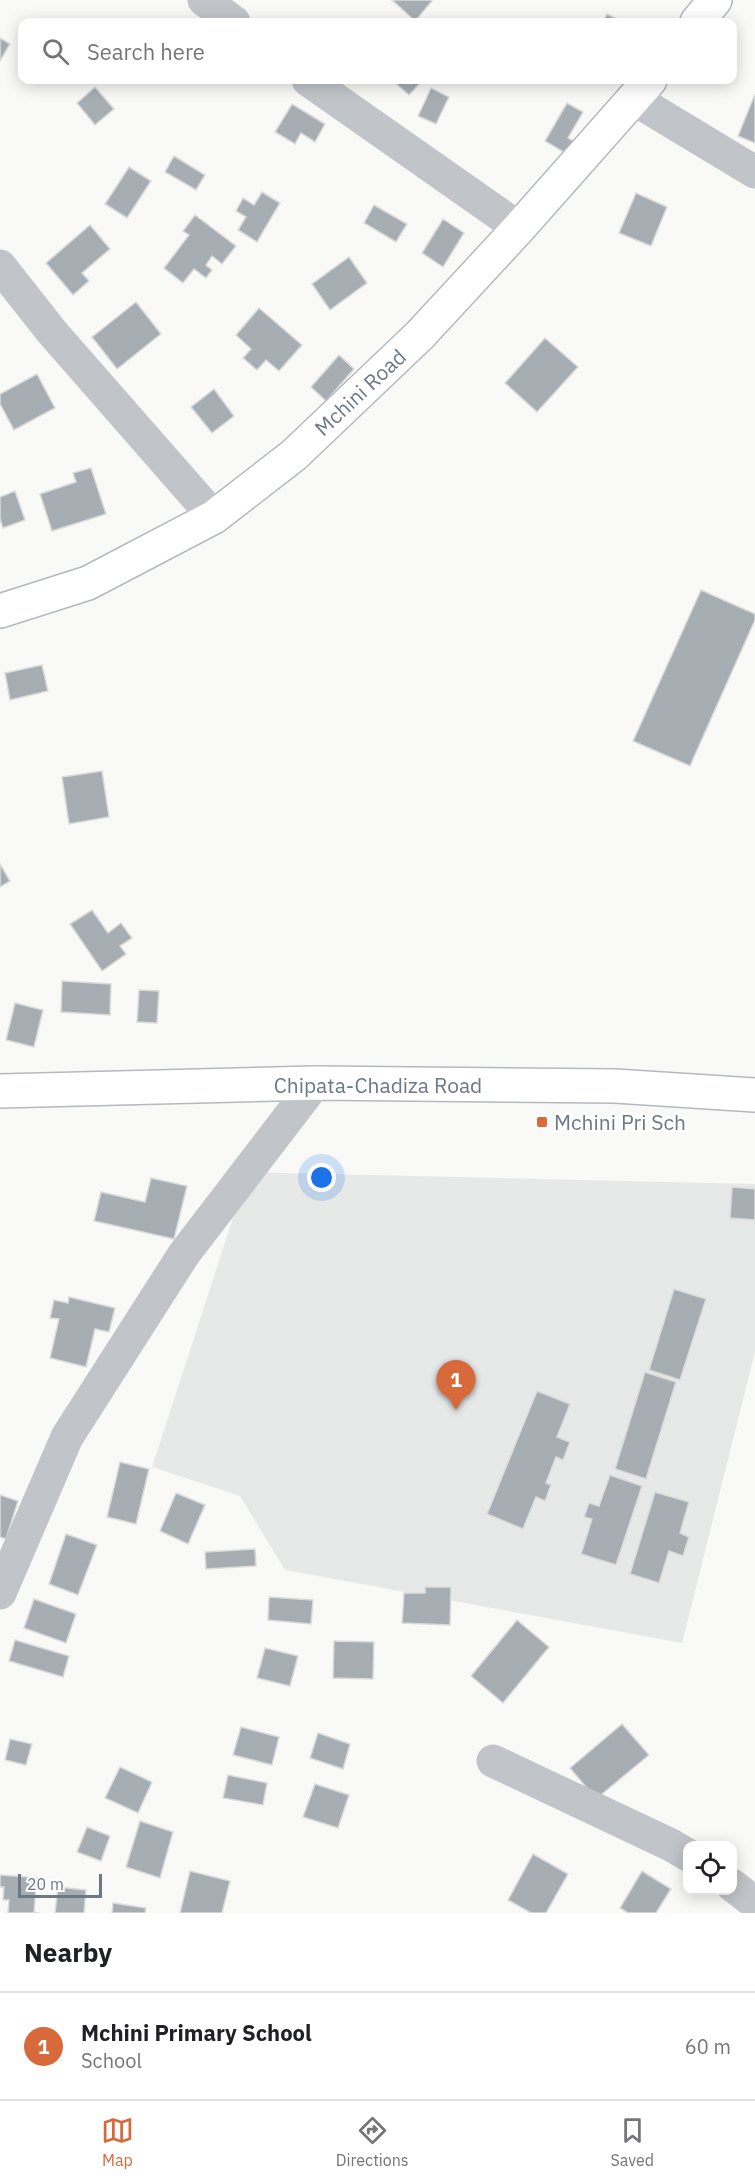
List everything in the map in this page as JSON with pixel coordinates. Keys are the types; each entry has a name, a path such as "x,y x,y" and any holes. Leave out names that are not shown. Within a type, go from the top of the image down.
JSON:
{"street":[{"path":"204,0 229,18"},
{"path":"700,18 715,0"},
{"path":"314,84 519,228"},
{"path":"642,89 755,172"},
{"name":"Mchini Road","path":"0,611 88,582 214,517 294,455 420,335 519,228 642,89"},
{"path":"0,266 52,332 214,517"},
{"path":"0,1593 67,1437 184,1254 315,1083"},
{"name":"Chipata-Chadiza Road","path":"0,1092 315,1083 615,1086 755,1095"},
{"path":"493,1761 683,1852"},
{"path":"737,1889 755,1903"}],"shaded area":[{"path":"248,1172 755,1184 755,1352 682,1643 285,1570 240,1496 152,1467"}],"building":[{"path":"392,0 432,1 418,18 412,18"},
{"path":"0,38 10,44 0,61"},
{"path":"397,84 419,84 409,95"},
{"path":"95,87 114,109 95,125 77,103"},
{"path":"431,88 449,97 436,124 418,116"},
{"path":"755,94 755,143 738,136"},
{"path":"567,103 583,112 568,138 577,143 570,156 545,141"},
{"path":"292,104 325,124 315,142 301,133 295,144 275,132"},
{"path":"174,156 205,175 196,190 165,172"},
{"path":"129,167 151,181 127,218 105,204"},
{"path":"262,192 280,203 257,242 238,230 246,217 236,211 243,198 254,205"},
{"path":"636,193 667,207 651,246 619,233"},
{"path":"374,205 407,224 396,242 364,223"},
{"path":"195,215 236,246 222,264 212,256 206,265 212,270 206,278 194,269 183,283 164,268 189,235 183,231"},
{"path":"443,219 464,233 443,267 422,253"},
{"path":"90,225 110,249 82,273 89,281 73,295 46,263"},
{"path":"349,257 367,283 330,310 312,284"},
{"path":"136,302 161,334 117,369 92,337"},
{"path":"259,308 302,345 279,371 266,360 257,370 243,358 251,349 236,335"},
{"path":"545,338 578,367 537,412 505,383"},
{"path":"339,355 354,369 326,401 311,387"},
{"path":"37,374 55,408 14,430 0,404 0,394"},
{"path":"214,389 234,416 212,433 191,407"},
{"path":"91,468 106,514 52,531 40,494 76,482 73,473"},
{"path":"15,491 25,520 3,528 0,519 0,497"},
{"path":"701,590 755,614 755,620 690,766 633,741"},
{"path":"42,665 48,691 10,700 5,673"},
{"path":"102,771 109,817 69,824 62,777"},
{"path":"0,864 10,881 0,887"},
{"path":"92,910 108,933 121,923 132,938 120,946 126,954 102,971 70,924"},
{"path":"62,981 111,984 110,1015 61,1012"},
{"path":"139,990 159,991 157,1023 137,1022"},
{"path":"15,1003 43,1010 34,1047 6,1040"},
{"path":"151,1178 187,1186 174,1239 94,1221 101,1192 145,1202"},
{"path":"732,1187 755,1189 755,1220 730,1218"},
{"path":"674,1289 706,1299 680,1380 649,1370"},
{"path":"69,1297 115,1308 109,1332 95,1329 86,1367 50,1358 59,1319 50,1318 54,1300 68,1303"},
{"path":"645,1372 676,1382 646,1479 615,1469"},
{"path":"537,1391 570,1404 557,1437 570,1442 563,1460 556,1457 546,1483 551,1485 545,1501 536,1497 523,1529 487,1514"},
{"path":"120,1462 149,1469 136,1524 107,1517"},
{"path":"610,1475 642,1486 616,1565 581,1554 592,1519 584,1517 589,1503 599,1506"},
{"path":"655,1492 689,1502 680,1533 689,1537 683,1556 669,1551 659,1583 630,1574"},
{"path":"176,1493 205,1505 188,1544 160,1531"},
{"path":"0,1495 18,1501 6,1539 0,1537"},
{"path":"66,1534 97,1545 78,1595 49,1584"},
{"path":"255,1549 256,1566 206,1569 205,1552"},
{"path":"425,1587 451,1587 450,1625 402,1623 404,1593 425,1593"},
{"path":"269,1597 313,1600 311,1624 268,1620"},
{"path":"34,1599 76,1614 66,1643 24,1628"},
{"path":"517,1620 549,1647 503,1703 471,1676"},
{"path":"15,1640 69,1656 63,1677 9,1661"},
{"path":"334,1641 374,1642 373,1679 333,1678"},
{"path":"265,1648 298,1656 290,1686 257,1678"},
{"path":"622,1724 649,1755 596,1799 570,1768"},
{"path":"241,1727 279,1737 272,1765 233,1755"},
{"path":"318,1733 350,1744 343,1769 310,1758"},
{"path":"10,1739 32,1744 26,1765 5,1760"},
{"path":"120,1767 152,1782 138,1813 105,1798"},
{"path":"228,1775 267,1783 263,1805 223,1798"},
{"path":"315,1784 349,1795 338,1828 303,1817"},
{"path":"140,1821 173,1832 160,1878 126,1867"},
{"path":"87,1827 110,1836 101,1861 77,1852"},
{"path":"533,1854 568,1874 546,1913 531,1913 508,1900"},
{"path":"190,1871 230,1881 222,1913 180,1913"},
{"path":"642,1871 671,1889 656,1913 628,1913 620,1908"},
{"path":"0,1875 42,1878 41,1889 36,1888 34,1912 39,1913 8,1913 9,1900 3,1900 4,1887 0,1887"},
{"path":"58,1887 86,1890 84,1913 55,1913"},
{"path":"113,1903 146,1908 145,1913 112,1913"}],"place":[{"name":"Mchini Pri Sch","path":"542,1122"},
{"name":"Mchini Primary School","path":"456,1410"}]}
